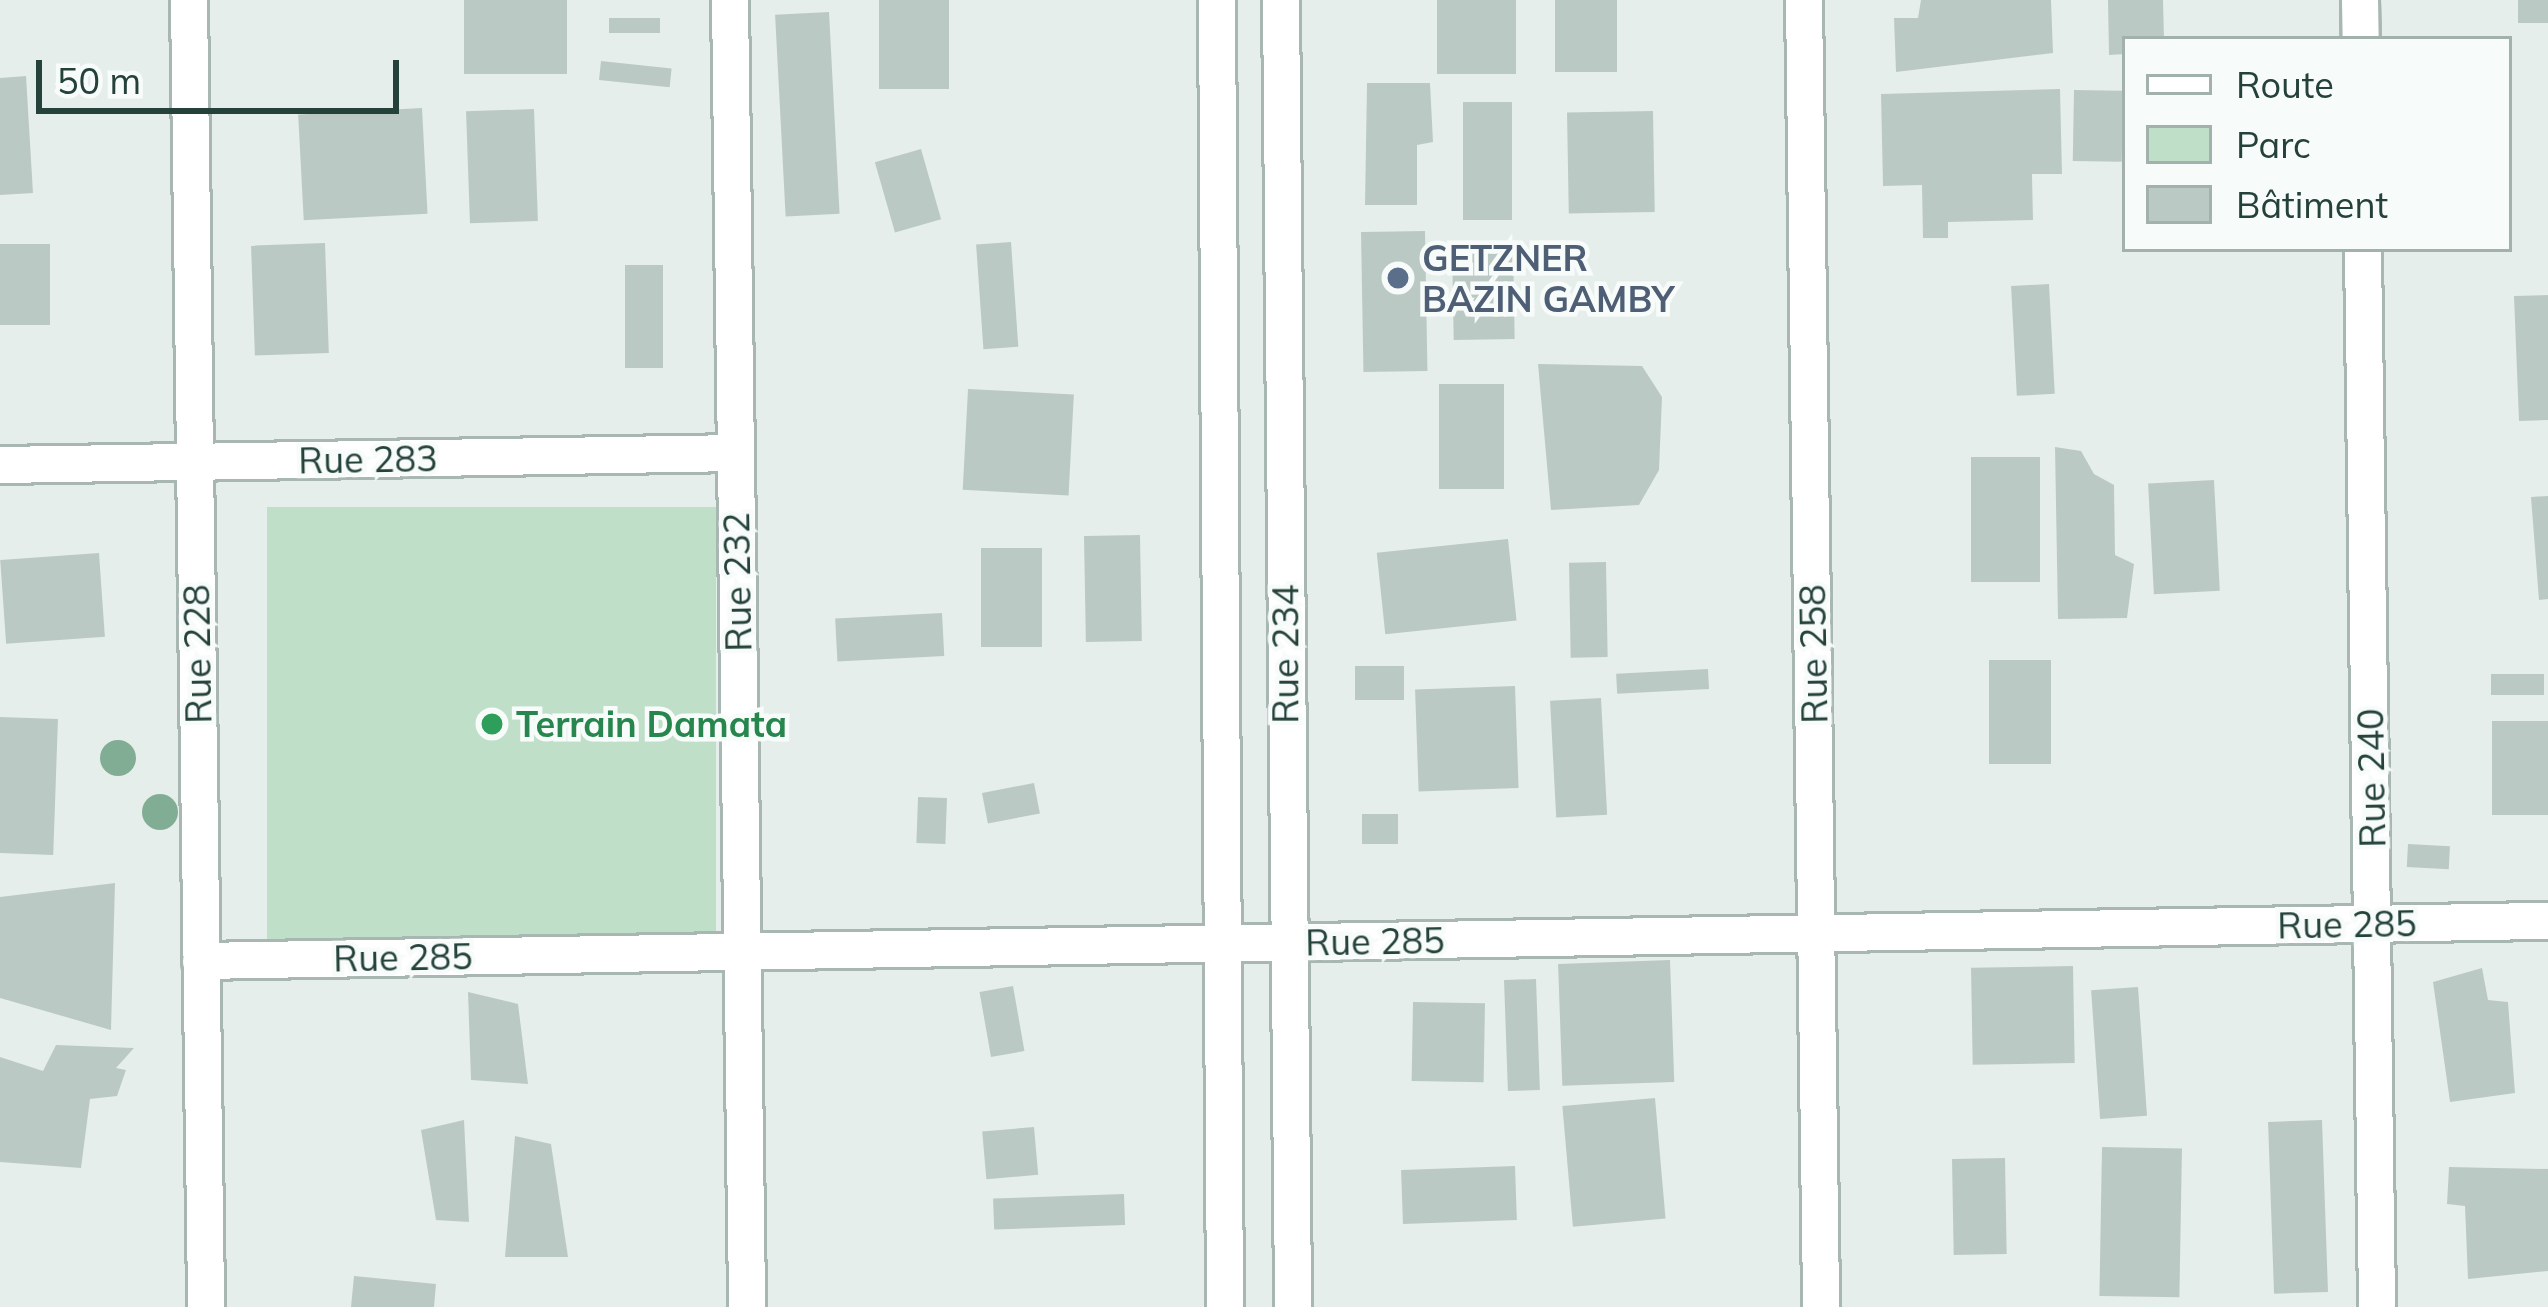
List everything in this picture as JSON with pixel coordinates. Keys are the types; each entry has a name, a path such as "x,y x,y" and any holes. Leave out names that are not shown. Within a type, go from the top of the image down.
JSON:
{"street":[{"name":"Rue 228","path":"188,0 206,1307"},
{"name":"Rue 232","path":"730,0 747,1307"},
{"name":"Rue 234","path":"1217,0 1225,1307"},
{"name":"Rue 234","path":"1281,0 1293,1307"},
{"name":"Rue 258","path":"1804,0 1821,1307"},
{"path":"2360,0 2361,36"},
{"name":"Rue 240","path":"2363,252 2378,1307"},
{"name":"Rue 283","path":"0,465 736,453"},
{"name":"Rue 285","path":"201,961 2548,921"}],"green space":[{"name":"Terrain Damata","path":"267,507 716,507 716,939 267,939"}],"building":[{"path":"464,0 567,0 567,74 464,74"},
{"path":"879,0 949,0 949,89 879,89"},
{"path":"1437,0 1516,0 1516,74 1437,74"},
{"path":"1555,0 1617,0 1617,72 1555,72"},
{"path":"1921,0 2051,0 2053,53 1896,72 1894,18 1918,18"},
{"path":"2108,0 2163,0 2164,36 2122,36 2122,54 2109,55"},
{"path":"2518,0 2548,0 2548,23 2518,23"},
{"path":"829,12 840,214 786,217 775,15"},
{"path":"609,18 660,18 660,33 609,33"},
{"path":"601,61 672,68 670,87 599,80"},
{"path":"26,76 33,193 0,195 0,78"},
{"path":"1367,83 1430,83 1433,142 1417,145 1417,205 1365,205"},
{"path":"2060,89 2062,174 2032,174 2033,220 1948,222 1948,238 1923,238 1922,185 1883,186 1881,94"},
{"path":"2074,90 2122,91 2122,162 2073,161"},
{"path":"1463,102 1512,102 1512,220 1463,220"},
{"path":"422,108 428,214 304,220 298,114"},
{"path":"534,109 538,221 470,223 466,111"},
{"path":"1653,111 1655,212 1569,213 1567,113"},
{"path":"921,149 941,219 895,232 875,162"},
{"path":"1425,231 1427,371 1363,372 1361,232"},
{"path":"1011,242 1018,347 983,349 976,244"},
{"path":"325,243 329,353 255,356 251,246"},
{"path":"1513,243 1515,339 1454,340 1452,244"},
{"path":"0,244 50,244 50,325 0,325"},
{"path":"625,265 663,265 663,368 625,368"},
{"path":"2049,284 2055,394 2017,396 2011,286"},
{"path":"2548,295 2548,420 2519,421 2514,296"},
{"path":"1538,364 1642,366 1662,397 1659,470 1639,505 1551,510"},
{"path":"1439,384 1504,384 1504,489 1439,489"},
{"path":"968,389 1074,395 1069,495 963,490"},
{"path":"2055,447 2081,451 2094,474 2114,485 2115,555 2134,564 2127,618 2058,619"},
{"path":"1971,457 2040,457 2040,582 1971,582"},
{"path":"2214,480 2220,591 2154,594 2148,483"},
{"path":"2548,496 2548,599 2539,600 2531,497"},
{"path":"1140,535 1142,641 1086,642 1084,536"},
{"path":"1508,539 1517,621 1385,634 1377,553"},
{"path":"981,548 1042,548 1042,647 981,647"},
{"path":"99,553 105,637 6,644 0,560"},
{"path":"1606,562 1608,657 1571,658 1569,563"},
{"path":"942,613 944,656 837,662 835,619"},
{"path":"1989,660 2051,660 2051,764 1989,764"},
{"path":"1355,666 1404,666 1404,700 1355,700"},
{"path":"1708,669 1709,689 1617,694 1616,674"},
{"path":"2491,674 2544,674 2544,695 2491,695"},
{"path":"1515,686 1519,788 1419,791 1415,689"},
{"path":"1601,698 1607,815 1556,818 1550,701"},
{"path":"0,717 58,719 53,855 0,853"},
{"path":"2492,721 2548,721 2548,815 2492,815"},
{"path":"1034,783 1040,813 988,824 982,793"},
{"path":"918,797 947,798 945,844 916,843"},
{"path":"1362,814 1398,814 1398,844 1362,844"},
{"path":"2408,844 2450,846 2449,869 2407,867"},
{"path":"115,883 111,1030 0,998 0,897"},
{"path":"1670,960 1674,1082 1562,1086 1558,964"},
{"path":"2073,966 2075,1063 1973,1065 1971,968"},
{"path":"2482,968 2488,1000 2508,1002 2515,1093 2450,1102 2433,982"},
{"path":"1536,979 1540,1090 1508,1091 1504,980"},
{"path":"1013,986 1024,1051 991,1057 980,992"},
{"path":"2138,987 2147,1116 2100,1119 2091,990"},
{"path":"468,992 518,1004 528,1084 471,1080"},
{"path":"1413,1002 1485,1003 1484,1082 1412,1081"},
{"path":"56,1045 134,1048 116,1068 126,1070 117,1096 90,1099 81,1168 0,1162 0,1057 43,1071"},
{"path":"1655,1098 1666,1219 1573,1227 1562,1106"},
{"path":"464,1120 469,1222 436,1220 421,1130"},
{"path":"2322,1120 2328,1292 2274,1294 2268,1122"},
{"path":"1034,1127 1038,1175 986,1179 982,1132"},
{"path":"515,1136 551,1144 568,1257 505,1257"},
{"path":"2102,1147 2182,1148 2179,1297 2099,1296"},
{"path":"2005,1158 2007,1254 1954,1255 1952,1159"},
{"path":"1515,1166 1517,1220 1403,1224 1401,1170"},
{"path":"2449,1167 2548,1169 2548,1271 2468,1279 2465,1206 2447,1204"},
{"path":"1124,1194 1125,1225 994,1230 993,1199"},
{"path":"354,1276 436,1284 434,1307 351,1307"}],"place":[{"name":"GETZNER BAZIN GAMBY","path":"1398,278"},
{"name":"Terrain Damata","path":"492,724"}]}
